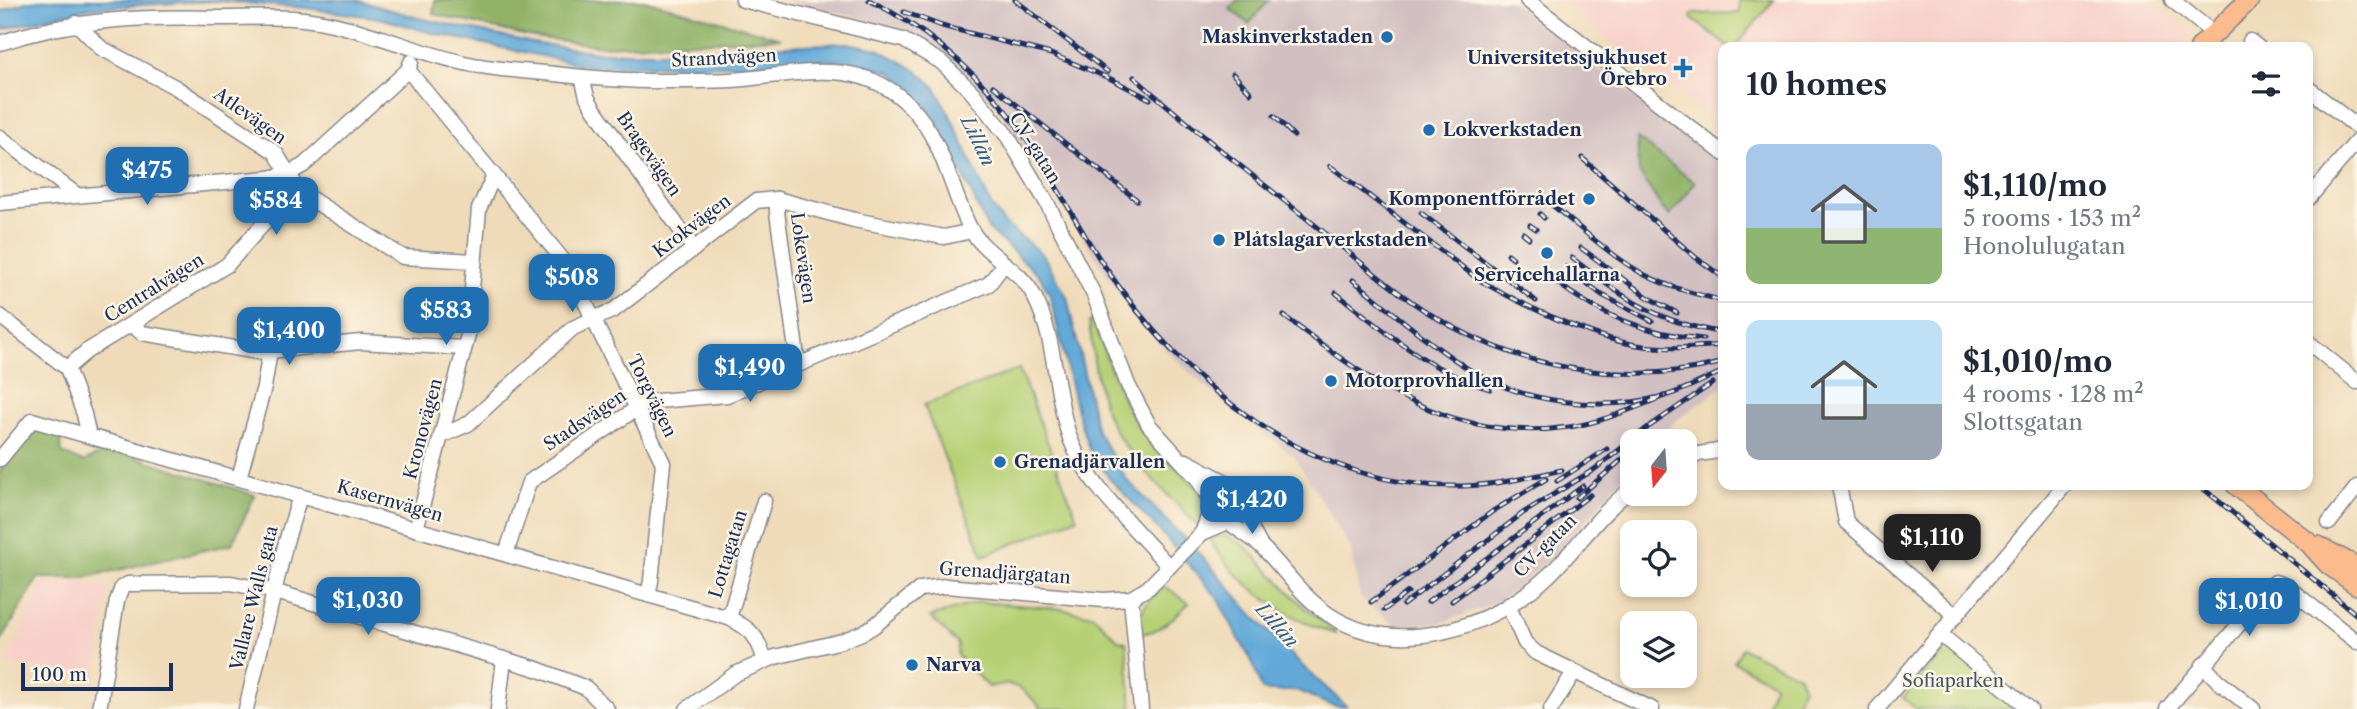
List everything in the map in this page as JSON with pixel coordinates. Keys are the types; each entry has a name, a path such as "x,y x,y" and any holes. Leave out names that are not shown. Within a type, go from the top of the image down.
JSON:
{"main road":[{"path":"2213,42 2251,0"},
{"path":"2241,490 2309,543 2328,564 2357,585"},
{"path":"2309,543 2332,552 2357,567"}],"street":[{"name":"CV-gatan","path":"743,0 904,40 941,62 971,91 1008,137 1033,177 1094,295 1128,385 1149,425 1197,478 1213,506"},
{"path":"1527,0 1718,149"},
{"path":"2172,0 2213,42"},
{"name":"Strandvägen","path":"0,43 31,32 76,23 182,16 293,19 338,25 482,66 582,77 610,80 740,79 816,70 847,73 876,83 900,97 928,129 947,167 972,231 985,248 1027,283 1051,340 1063,415 1074,449 1094,480 1173,563"},
{"name":"Atlevägen","path":"76,23 101,48 175,88 275,152 300,192 403,257 474,261"},
{"path":"0,202 288,174 304,165 408,70 416,49"},
{"name":"Torgvägen","path":"408,70 567,265 663,463 648,594"},
{"name":"Bragevägen","path":"582,77 587,97 594,109 694,249"},
{"path":"2313,92 2357,127"},
{"path":"0,137 77,195"},
{"path":"2313,193 2357,141"},
{"name":"Centralvägen","path":"67,368 87,351 227,265 281,205 288,174"},
{"name":"Kronovägen","path":"416,529 468,335 479,209 494,175"},
{"path":"777,199 854,220 944,237 972,231"},
{"name":"Krokvägen","path":"441,436 468,424 573,328 614,310 756,201 777,199"},
{"name":"Lokevägen","path":"777,199 799,364"},
{"name":"Stadsvägen","path":"506,554 528,482 646,402 727,395 989,284 1004,264"},
{"path":"1,318 67,368 89,436"},
{"path":"131,324 142,332 259,352 361,342 464,348"},
{"path":"2313,346 2357,382"},
{"path":"239,478 264,387 270,351"},
{"name":"Kasernvägen","path":"0,459 32,419 729,618 746,626 757,637 765,661"},
{"path":"1698,454 1718,451"},
{"name":"CV-gatan","path":"1173,453 1235,487"},
{"path":"1141,709 1131,598 1148,588 1202,533 1219,492 1235,487 1249,497 1250,511 1242,521 1202,533"},
{"path":"2329,523 2357,487"},
{"path":"1840,490 1846,522 1956,616"},
{"path":"1877,709 2061,490"},
{"name":"Vallare Walls gata","path":"246,709 300,496"},
{"name":"CV-gatan","path":"1228,524 1260,546 1308,599 1339,622 1374,633 1405,636 1441,633 1475,622 1508,605 1546,577 1606,510 1620,499"},
{"name":"Lottagatan","path":"729,618 764,501"},
{"path":"1213,506 1216,515 1228,524"},
{"name":"CV-gatan","path":"1250,511 1252,530 1260,546"},
{"path":"2167,709 2275,582 2280,583 2357,642"},
{"path":"100,709 117,601 122,587 128,584 231,583 276,592 504,659 586,688 607,709"},
{"name":"Grenadjärgatan","path":"687,709 735,674 765,661 842,641 864,632 920,589 937,586 1104,600 1131,598"},
{"path":"1508,605 1525,643 1536,653 1652,709"},
{"path":"1940,634 2030,709"},
{"path":"498,709 504,659"},
{"path":"2203,665 2218,681 2253,709"},
{"path":"1550,709 1574,671"}],"shaded area":[{"path":"787,0 1509,0 1718,161 1718,390 1667,429 1620,429 1620,480 1559,552 1499,602 1441,623 1395,626 1360,597 1351,549 1294,456 1228,407 1167,351 1135,317 996,106 936,48 904,29"},
{"name":"Universitetssjukhuset Örebro","path":"1557,0 2151,0 2193,34 2186,42 1718,42 1718,125"},
{"path":"42,580 109,585 96,677 7,664"}],"green space":[{"path":"435,0 644,0 781,38 603,46 532,37 433,14"},
{"path":"1237,0 1269,0 1249,24 1230,9"},
{"path":"1739,0 1774,0 1739,42 1722,42 1691,18 1692,14 1739,13"},
{"path":"1637,138 1695,183 1670,216 1639,172"},
{"path":"1093,321 1116,382 1137,425 1152,445 1191,482 1201,496 1203,508 1199,527 1129,451 1111,423 1096,374 1089,322"},
{"name":"Grenadjärvallen","path":"1019,369 1077,518 983,556 924,405"},
{"path":"34,428 60,435 62,453 83,462 111,449 255,495 232,544 83,578 38,578 0,643 0,470"},
{"path":"1227,536 1244,545 1306,609 1336,634 1281,609 1248,585 1220,556 1209,539"},
{"path":"1166,587 1189,603 1154,631 1139,634 1141,613 1154,595"},
{"path":"979,602 1055,608 1093,615 1118,640 1126,642 1132,709 1042,709 1030,696 1013,685 989,687 957,655 958,644 930,617"},
{"name":"Sofiaparken","path":"1950,644 2029,709 1916,709 1903,698"},
{"path":"1742,648 1798,675 1803,686 1795,709 1764,709 1775,684 1734,662"}],"water":[{"path":"356,0 419,18 533,43 597,52 659,52 848,43 878,49 916,70 934,86 991,205 1004,223 1043,255 1067,297 1097,431 1127,480 1208,563 1298,662 1346,706 1328,704 1298,691 1262,690 1253,664 1216,596 1110,479 1089,449 1078,415 1050,295 1039,275 988,229 937,120 912,89 890,72 859,63 813,59 749,65 589,66 432,33 380,18 306,8 216,1 88,8 0,30 0,12 26,2"}],"railway":[{"path":"869,0 925,34 990,92 1031,145 1101,261 1133,306 1170,348 1210,387 1254,421 1302,449 1352,470 1406,482 1463,486 1562,470"},
{"path":"1015,0 1108,72"},
{"path":"904,12 942,26 1051,54 1150,99"},
{"path":"1233,74 1251,93"},
{"path":"1134,77 1199,133 1396,290 1432,315 1483,342 1550,364 1584,370 1654,373 1718,363"},
{"path":"993,86 1137,200"},
{"path":"1274,116 1294,136"},
{"path":"1582,158 1695,257 1718,274"},
{"path":"1330,166 1478,279 1555,318 1598,335 1648,347 1718,345"},
{"path":"1548,202 1607,250 1645,275 1674,287 1718,299"},
{"path":"1421,213 1536,301"},
{"path":"1540,214 1544,218"},
{"path":"1530,225 1536,229"},
{"path":"1523,233 1529,238"},
{"path":"1581,248 1649,298 1677,313"},
{"path":"1508,254 1513,258"},
{"path":"1572,258 1642,307 1679,322 1718,332"},
{"path":"1566,267 1602,295 1652,321"},
{"path":"1353,280 1423,337 1467,368 1512,390 1537,397 1589,404 1640,401 1672,394 1718,374"},
{"path":"1555,281 1589,304 1624,321 1662,333 1703,339"},
{"path":"1336,293 1428,361 1468,382 1490,389"},
{"path":"1284,316 1349,364 1415,403 1450,417 1487,426 1526,430 1582,425 1665,396"},
{"path":"1403,605 1523,513 1595,469 1647,428 1713,383"},
{"path":"1557,481 1607,449"},
{"path":"1577,498 1620,461"},
{"path":"1371,602 1493,511 1546,479"},
{"path":"1428,602 1583,486"},
{"path":"2205,490 2357,615"},
{"path":"1452,601 1590,495"},
{"path":"1384,610 1408,592"}],"place":[{"name":"Maskinverkstaden","path":"1387,37"},
{"name":"Universitetssjukhuset Örebro","path":"1683,68"},
{"name":"Lokverkstaden","path":"1429,130"},
{"name":"Komponentförrådet","path":"1589,199"},
{"name":"Plåtslagarverkstaden","path":"1219,240"},
{"name":"Servicehallarna","path":"1547,253"},
{"name":"Motorprovhallen","path":"1331,381"},
{"name":"Grenadjärvallen","path":"1000,462"},
{"name":"Narva","path":"912,665"}],"water label":[{"name":"Lillån","path":"978,141"},
{"name":"Lillån","path":"1277,625"}]}
